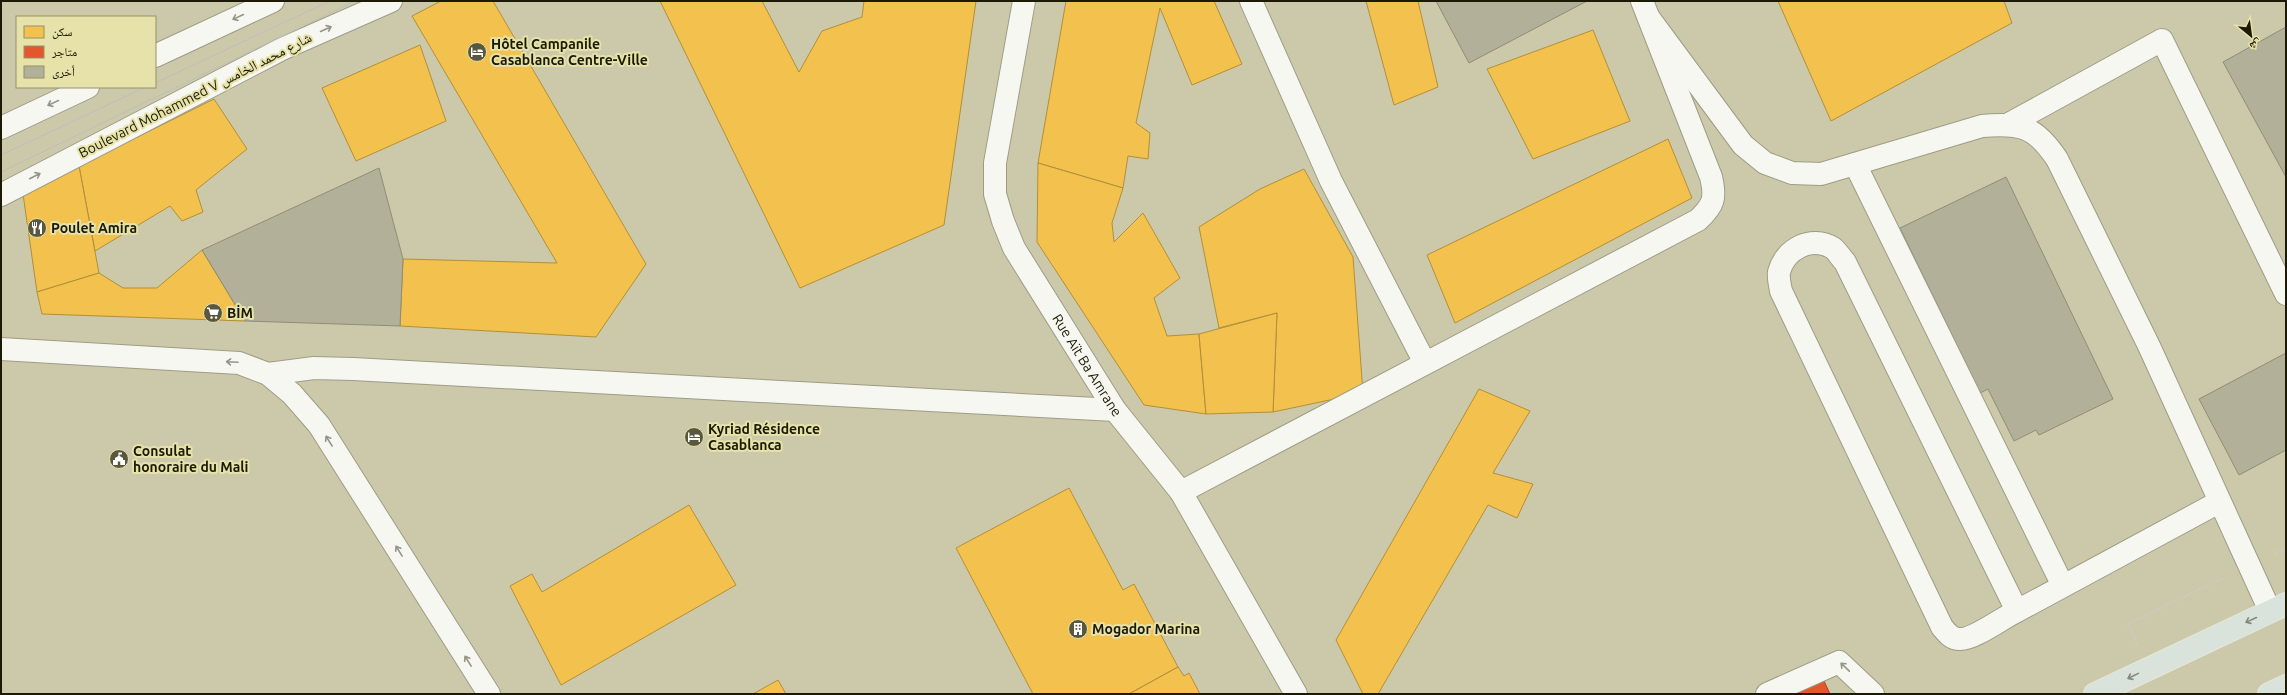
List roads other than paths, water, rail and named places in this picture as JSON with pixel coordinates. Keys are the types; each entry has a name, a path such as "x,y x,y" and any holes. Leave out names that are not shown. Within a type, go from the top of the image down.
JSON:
{"main road":[{"path":"2095,694 2278,607"},
{"path":"2269,694 2286,686"}],"street":[{"path":"156,56 273,1"},
{"name":"Boulevard Mohammed V شارع محمد الخامس","path":"1,195 282,49 391,1"},
{"name":"Rue Aït Ba Amrane","path":"1024,1 995,163 995,194 1002,221 1014,248 1115,410 1181,492 1296,694"},
{"path":"1251,1 1331,182 1425,363"},
{"path":"1181,492 1698,220 1710,209 1714,193 1711,177 1646,10"},
{"path":"1646,10 1743,145 1765,163 1792,173 1821,174 1982,126 2009,124 2029,130 2046,142 2057,159 2149,346 2249,566 2278,607"},
{"path":"2009,124 2162,40 2286,294"},
{"path":"1,128 86,88"},
{"path":"1855,164 2063,586"},
{"path":"2017,611 1845,262 1833,248 1817,243 1799,246 1785,257 1779,274 1781,291 1942,627 1949,636 1960,639 1971,636 2219,502"},
{"path":"1,349 239,363 268,374 292,394 319,425 489,694"},
{"path":"268,374 314,368 353,369 1115,410"},
{"path":"1767,694 1839,662 1873,694"}],"tram line":[{"path":"156,83 330,1"},
{"path":"1,172 355,1"},
{"path":"1,155 144,88"}],"place":[{"name":"Hôtel Campanile Casablanca Centre-Ville","path":"477,52"},
{"name":"Poulet Amira","path":"37,228"},
{"name":"BİM","path":"213,313"},
{"name":"Kyriad Résidence Casablanca","path":"694,437"},
{"name":"Consulat honoraire du Mali","path":"119,459"},
{"name":"Mogador Marina","path":"1078,629"}]}
